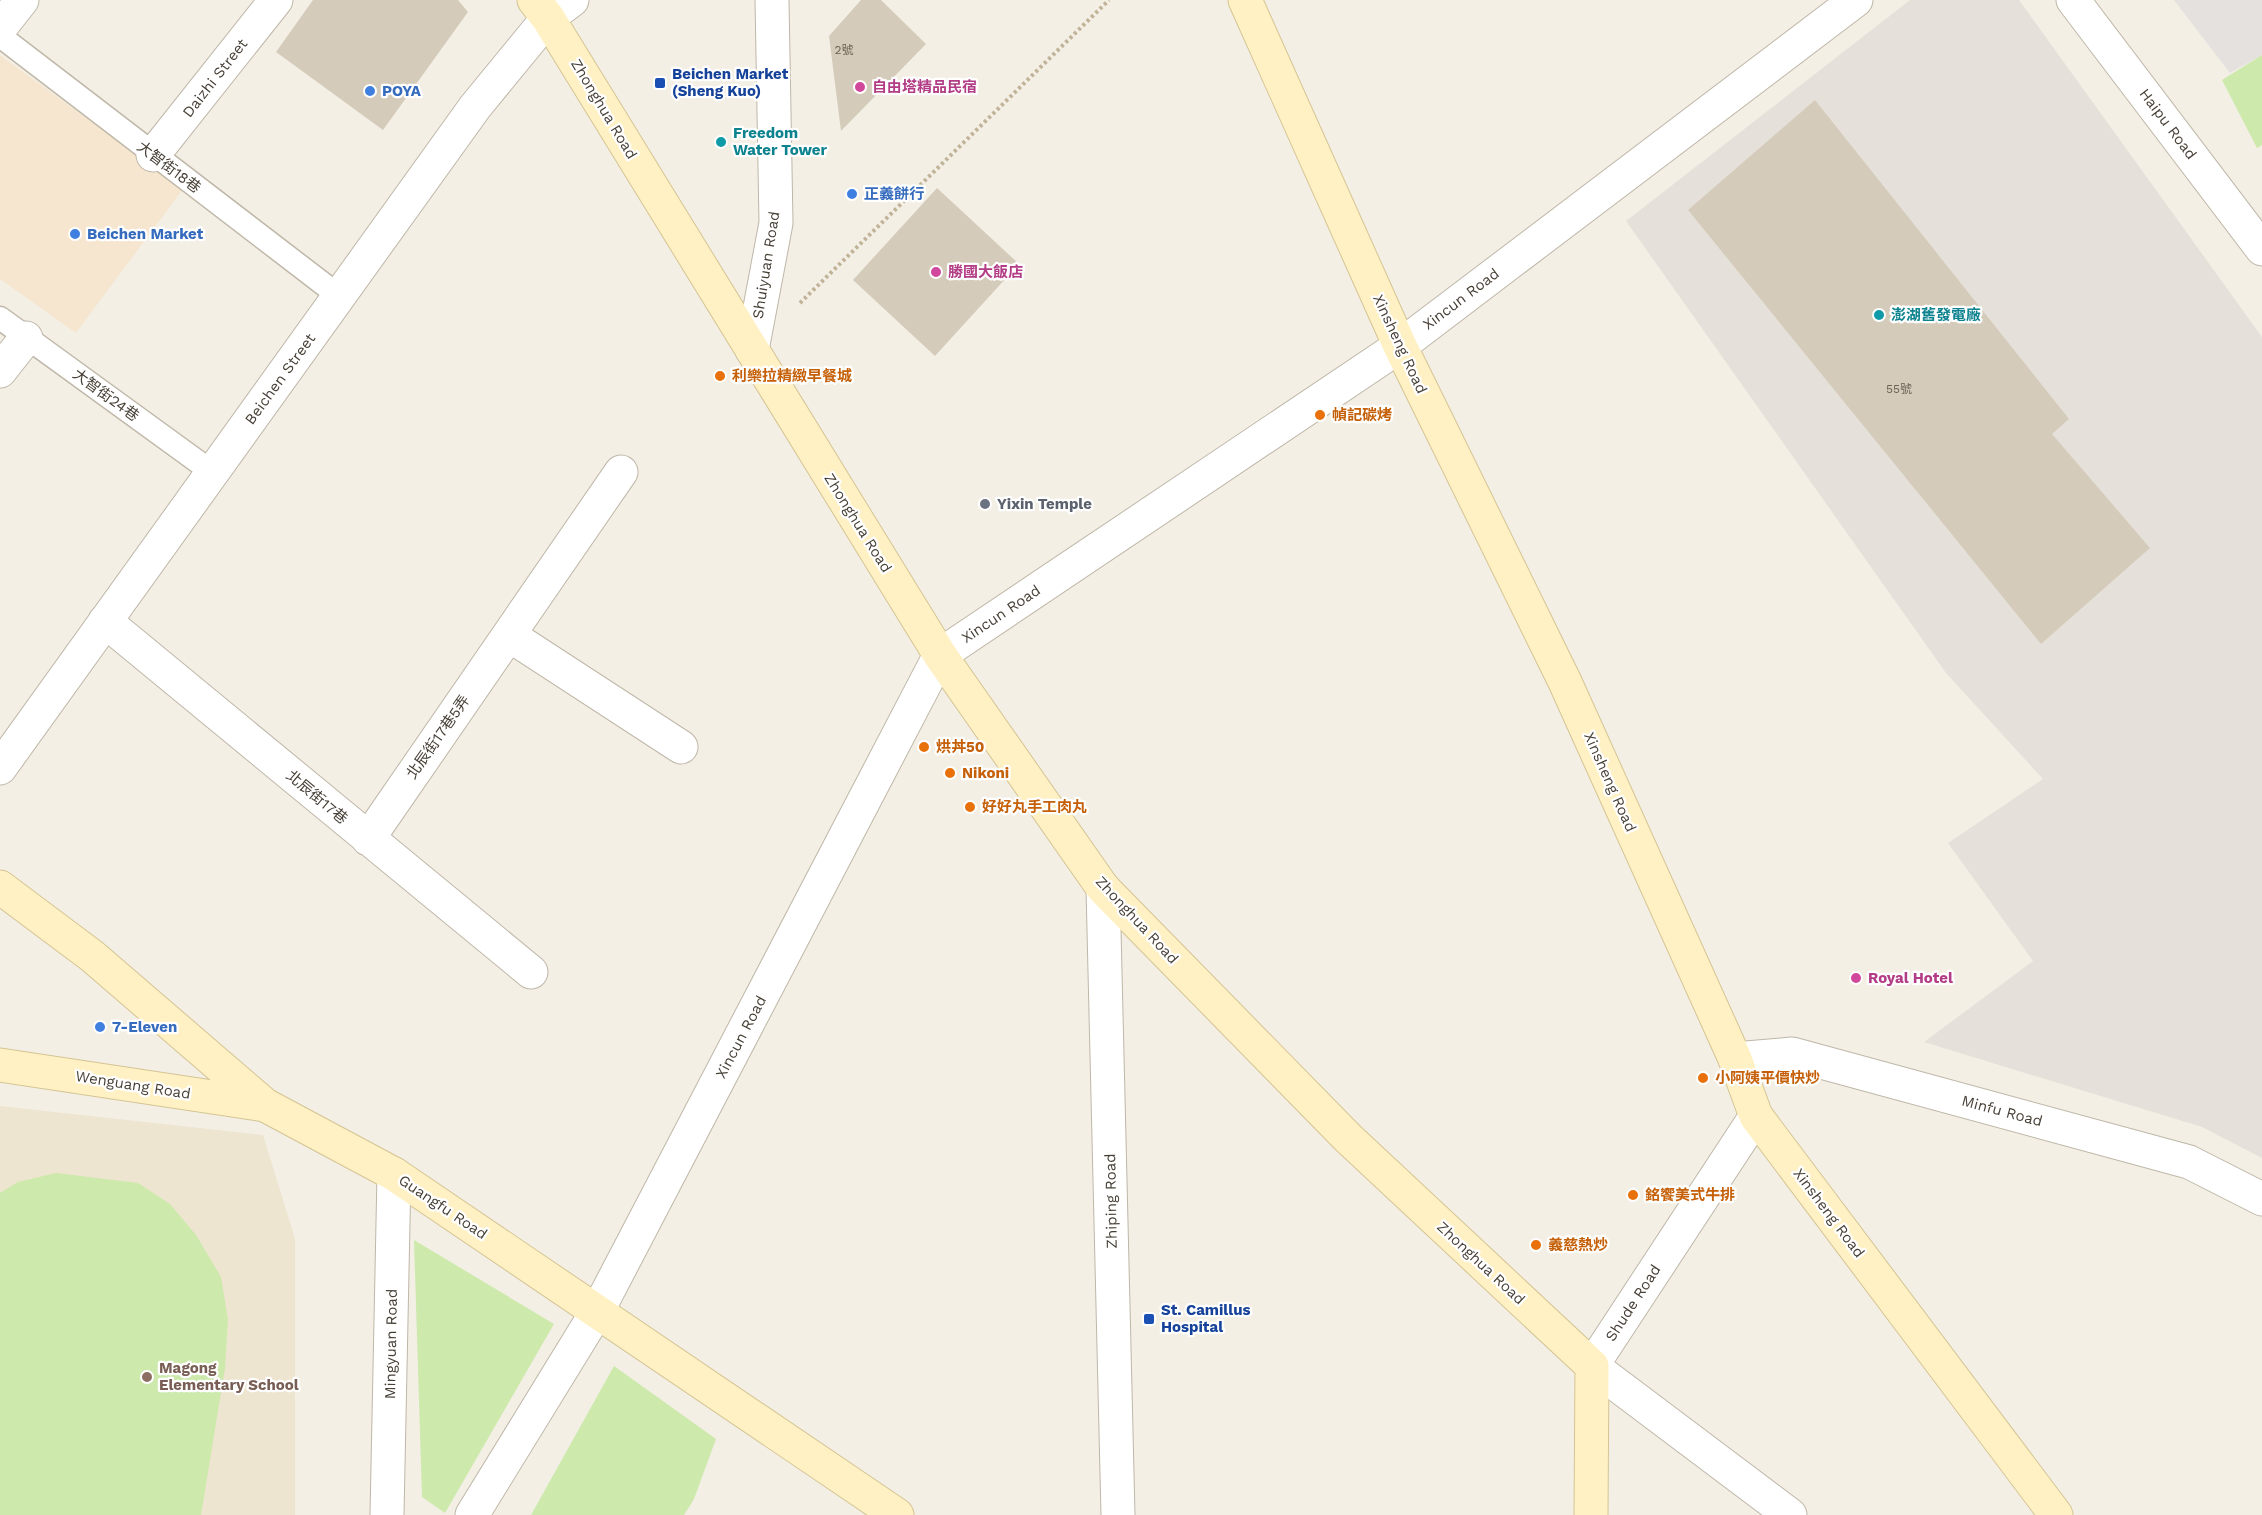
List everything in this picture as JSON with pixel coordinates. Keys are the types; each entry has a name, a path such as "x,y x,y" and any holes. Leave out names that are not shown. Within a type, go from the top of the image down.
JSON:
{"main road":[{"name":"Xinsheng Road","path":"1245,0 1400,346 1564,682 1735,1059 1756,1116 2056,1515"},
{"name":"Zhonghua Road","path":"551,6 752,350 940,655 1103,888 1348,1138 1592,1366"},
{"name":"Guangfu Road","path":"0,887 92,956 265,1105 394,1174 598,1310 897,1515"},
{"name":"Wenguang Road","path":"0,1065 265,1105"},
{"path":"1591,1515 1592,1366"}],"street":[{"path":"0,28 22,0"},
{"name":"Daizhi Street","path":"153,156 276,0"},
{"name":"Shuiyuan Road","path":"752,350 776,223 772,0"},
{"name":"Xincun Road","path":"472,1515 598,1310 940,655 1400,346 1856,0"},
{"name":"Haipu Road","path":"2073,0 2262,249"},
{"name":"Beichen Street","path":"0,768 475,107 551,6"},
{"path":"0,371 26,338"},
{"name":"北辰街17巷5弄","path":"368,839 621,471"},
{"name":"北辰街17巷","path":"105,621 531,972"},
{"path":"509,635 681,747"},
{"name":"Zhiping Road","path":"1103,888 1118,1515"},
{"name":"Minfu Road","path":"1735,1059 1792,1054 2189,1162 2262,1199"},
{"name":"Shude Road","path":"1592,1366 1756,1116"},
{"name":"Mingyuan Road","path":"387,1515 394,1174"},
{"name":"Zhonghua Road","path":"1592,1366 1790,1515"}],"lane":[{"name":"大智街18巷","path":"0,36 153,156 339,296"},
{"name":"大智街24巷","path":"0,318 213,472"}],"path":[{"path":"795,308 1109,0"}],"shaded area":[{"name":"澎湖舊發電廠","path":"1910,0 2019,0 2262,337 2262,1158 2202,1127 1924,1042 2033,961 1948,843 2043,779 1946,673 1626,221"},
{"path":"2174,0 2262,0 2262,55 2230,73"},
{"name":"Beichen Market","path":"0,55 183,189 76,333 0,279"},
{"name":"Magong Elementary School","path":"0,1106 263,1135 295,1239 295,1515 0,1515"}],"green space":[{"path":"2262,55 2262,145 2257,148 2222,80"},
{"name":"Magong Elementary School","path":"56,1173 138,1183 170,1204 196,1235 221,1277 228,1320 225,1368 201,1515 0,1515 0,1193 18,1182"},
{"path":"414,1240 554,1324 445,1513 422,1497"},
{"path":"614,1366 716,1439 694,1499 684,1515 531,1515"}],"building":[{"name":"POYA","path":"313,0 458,0 468,12 383,130 276,52"},
{"name":"自由塔精品民宿","path":"861,0 881,0 926,44 841,131 829,36"},
{"name":"澎湖舊發電廠","path":"1815,100 2069,419 2052,434 2150,548 2041,644 1688,210"},
{"name":"勝國大飯店","path":"937,188 1019,264 935,356 853,280"}],"place":[{"name":"Beichen Market (Sheng Kuo)","path":"660,83"},
{"name":"自由塔精品民宿","path":"860,87"},
{"name":"POYA","path":"370,91"},
{"name":"Freedom Water Tower","path":"721,142"},
{"name":"正義餅行","path":"852,194"},
{"name":"Beichen Market","path":"75,234"},
{"name":"勝國大飯店","path":"936,272"},
{"name":"澎湖舊發電廠","path":"1879,315"},
{"name":"利樂拉精緻早餐城","path":"720,376"},
{"name":"幀記碳烤","path":"1320,415"},
{"name":"Yixin Temple","path":"985,504"},
{"name":"烘丼50","path":"924,747"},
{"name":"Nikoni","path":"950,773"},
{"name":"好好丸手工肉丸","path":"970,807"},
{"name":"Royal Hotel","path":"1856,978"},
{"name":"7-Eleven","path":"100,1027"},
{"name":"小阿姨平價快炒","path":"1703,1078"},
{"name":"銘饗美式牛排","path":"1633,1195"},
{"name":"義慈熱炒","path":"1536,1245"},
{"name":"St. Camillus Hospital","path":"1149,1319"},
{"name":"Magong Elementary School","path":"147,1377"}]}
